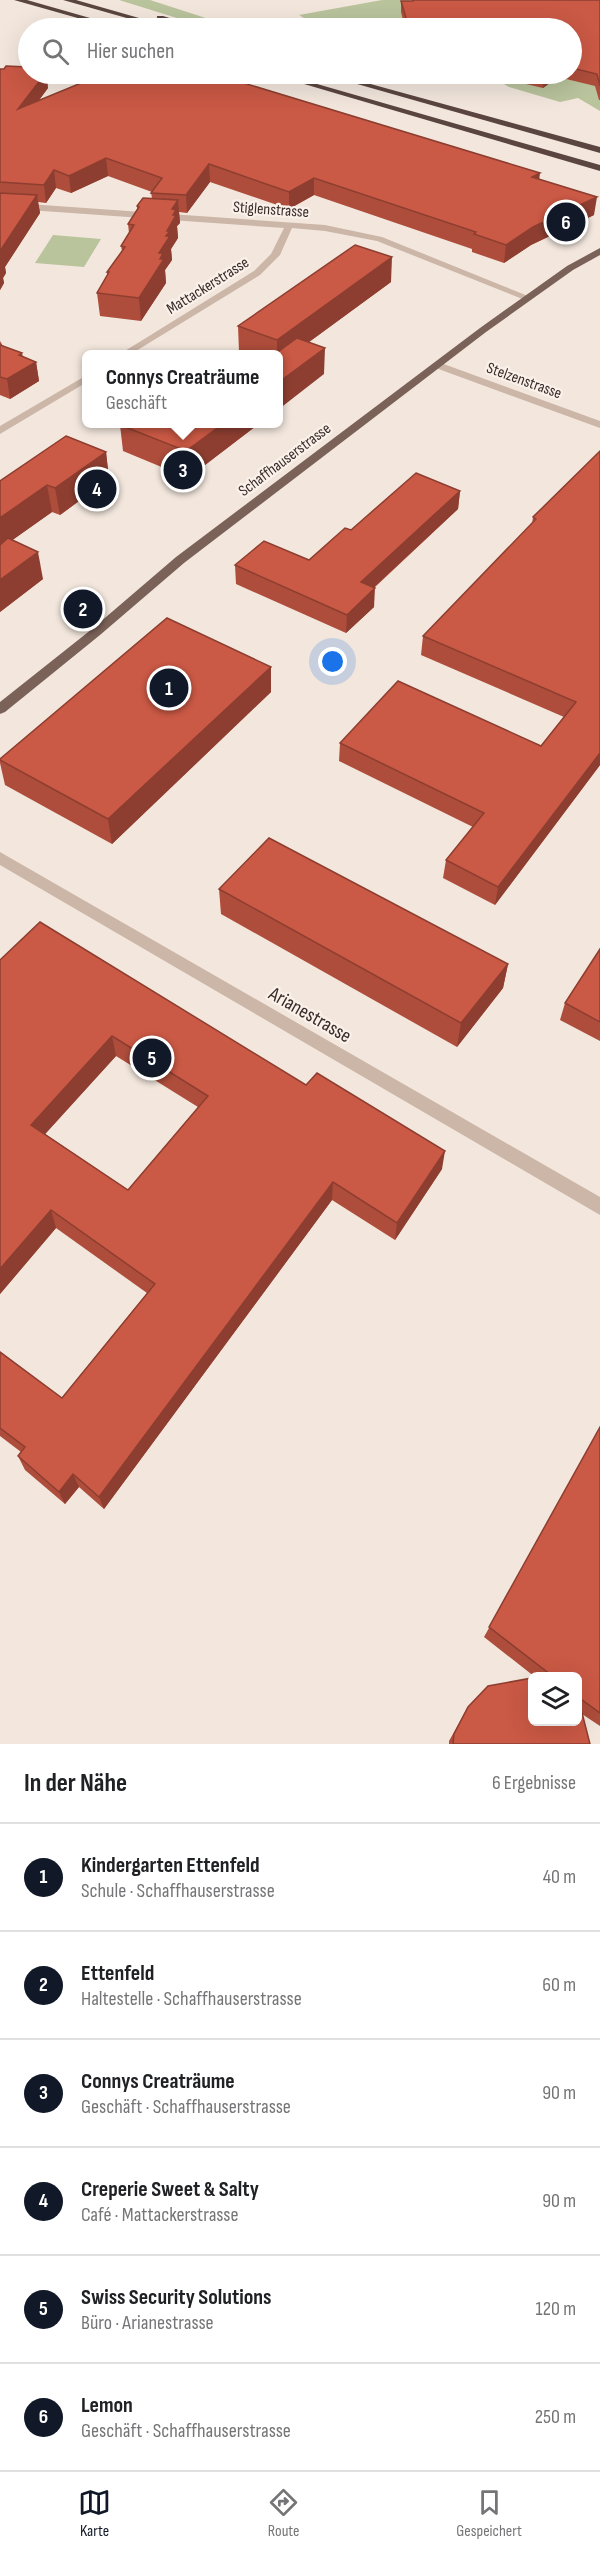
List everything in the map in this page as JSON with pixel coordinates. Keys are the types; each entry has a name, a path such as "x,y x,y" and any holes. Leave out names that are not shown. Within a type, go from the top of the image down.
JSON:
{"highway":[{"path":"5,0 49,9"},
{"path":"18,0 83,18"},
{"path":"68,0 134,18"},
{"path":"96,0 162,18"},
{"path":"308,84 600,168"},
{"path":"362,84 600,150"}],"main road":[{"name":"Schaffhauserstrasse","path":"0,709 96,632 180,560 528,298 570,268 600,251"}],"street":[{"name":"Stiglenstrasse","path":"0,205 335,230 379,238 528,298"},
{"name":"Mattackerstrasse","path":"132,350 257,273 275,255 289,226"},
{"name":"Stelzenstrasse","path":"437,365 600,426"},
{"path":"0,432 82,381"},
{"name":"Arianestrasse","path":"0,858 600,1207"}],"green space":[{"path":"119,0 150,0 206,18 177,18"},
{"path":"382,0 572,0 600,14 582,20 582,18 304,18 299,15"},
{"path":"600,51 600,111 578,98 560,102 504,84 582,84 582,66"},
{"path":"53,235 101,239 84,267 35,263"}],"building":[{"path":"600,0 600,86 597,74 582,70 582,18 406,18 401,1"},
{"path":"6,66 18,67 18,84 37,84 18,109 79,84 247,84 540,173 532,177 597,197 533,227 506,245 474,234 476,232 314,178 289,192 209,164 186,195 151,193 162,178 106,158 69,176 54,170 44,185 0,182 0,69"},
{"path":"0,193 37,195 0,251"},
{"path":"143,198 178,200 172,209 176,210 173,215 176,215 167,231 170,231 166,236 170,236 159,253 163,253 160,259 164,259 139,298 97,293 109,272 107,272 125,247 121,246 134,225 128,224"},
{"path":"355,245 392,257 277,340 238,326"},
{"path":"297,338 325,348 283,379 283,350 280,350"},
{"path":"0,345 22,353 19,355 36,362 7,379 0,377"},
{"path":"128,428 217,428 186,451"},
{"path":"66,436 106,452 55,488 47,485 0,518 0,481"},
{"path":"600,451 600,753 498,887 446,860 484,813 340,743 398,681 541,746 576,702 423,636 536,519 533,517"},
{"path":"416,473 460,491 361,582 375,588 347,615 235,565 264,541 309,560 345,528 351,530"},
{"path":"8,538 38,552 0,580 0,545"},
{"path":"167,618 271,667 108,819 0,760 0,759"},
{"path":"269,838 508,964 461,1023 219,889"},
{"path":"40,922 306,1085 317,1073 445,1151 397,1223 333,1182 99,1497 73,1474 59,1492 18,1456 25,1447 0,1428 0,1352 62,1398 155,1284 51,1210 0,1269 0,960","holes":["112,1036 208,1096 128,1190 31,1125"]},
{"path":"600,949 600,1022 565,1003"},
{"path":"600,1427 600,1713 582,1700 582,1672 547,1672 489,1627"},
{"path":"528,1679 528,1726 582,1726 582,1713 590,1744 453,1744 454,1734 468,1707 488,1686"}],"place":[{"name":"Lemon","path":"566,222"},
{"name":"Connys Creaträume","path":"183,470"},
{"name":"Creperie Sweet & Salty","path":"97,489"},
{"name":"Ettenfeld","path":"83,609"},
{"name":"Kindergarten Ettenfeld","path":"169,688"},
{"name":"Swiss Security Solutions","path":"152,1058"}]}
